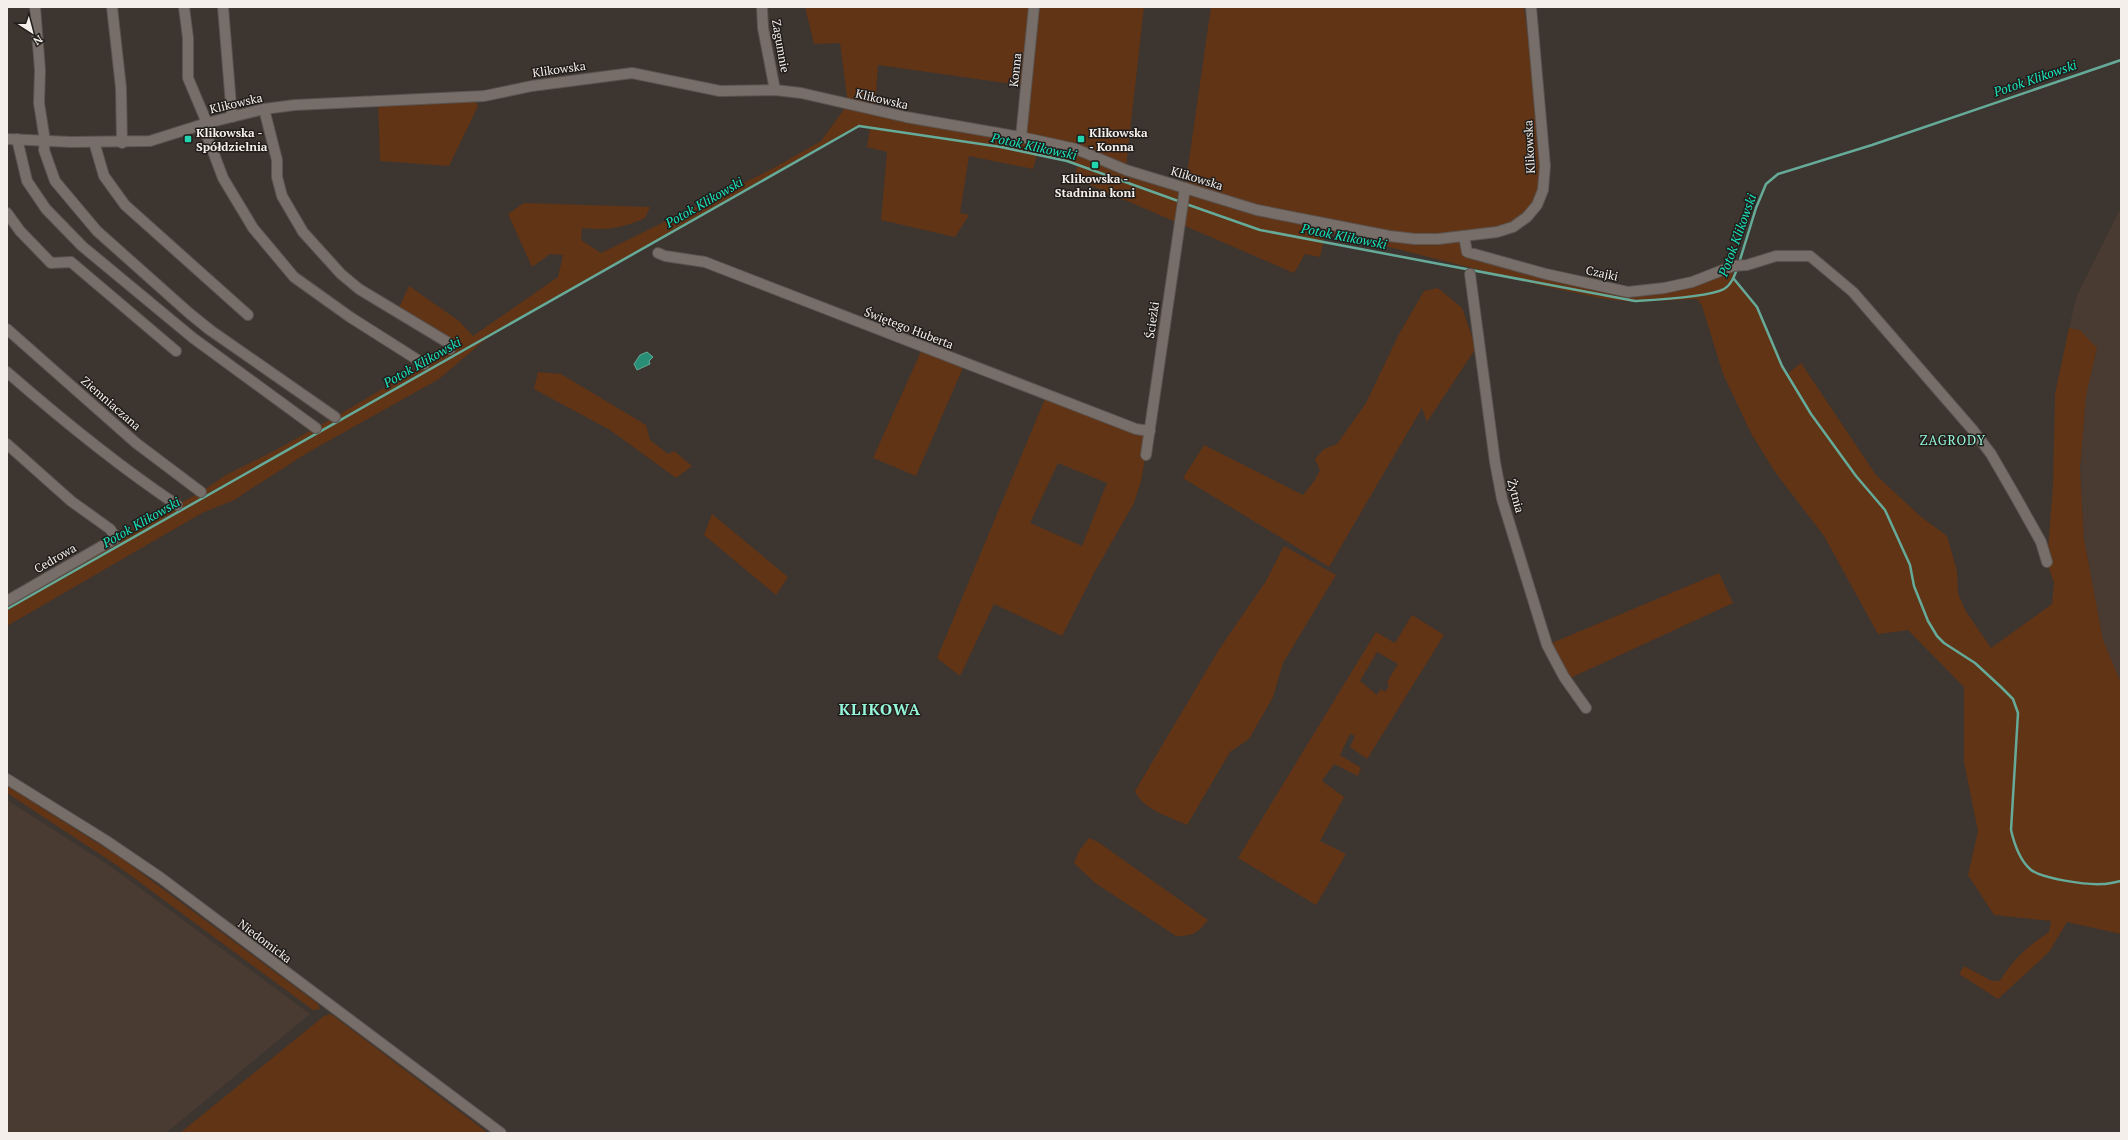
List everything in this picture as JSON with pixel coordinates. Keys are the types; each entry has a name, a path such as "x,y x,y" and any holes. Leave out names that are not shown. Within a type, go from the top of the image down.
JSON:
{"street":[{"path":"35,7 40,70 39,103 45,141 44,150 53,178 97,231 210,330 335,417"},
{"path":"112,7 121,88 122,142"},
{"path":"184,7 188,38 188,78 223,178 253,228 294,277 350,317 424,364"},
{"path":"223,7 232,117"},
{"name":"Zagumnie","path":"762,7 763,28 775,90"},
{"name":"Konna","path":"1021,137 1034,7"},
{"name":"Klikowska","path":"12,139 94,142 150,141 205,124 264,109 294,105 484,96 532,86 632,73 720,91 775,90 801,93 906,118 1021,137 1076,149 1185,193 1256,210 1389,236 1438,239 1497,232 1513,227 1528,217 1543,190 1545,166 1531,7"},
{"path":"264,109 277,160 277,177 282,196 303,232 342,274 359,289 447,342 450,349"},
{"path":"12,139 27,181 46,209 82,246 193,338 316,428"},
{"path":"94,142 104,176 125,205 248,315"},
{"name":"Ścieżki","path":"1146,455 1185,193"},
{"path":"7,214 51,263 71,262 176,351"},
{"name":"Czajki","path":"1464,236 1467,252 1546,274 1628,292 1664,288 1692,282 1732,266 1746,265 1776,256 1810,256 1854,292 1936,385 1991,454 2041,542 2047,562"},
{"name":"Świętego Huberta","path":"658,253 665,256 705,262 1136,429 1150,431"},
{"name":"Żytnia","path":"1470,274 1495,462 1502,499 1547,646 1564,677 1586,708"},
{"name":"Ziemniaczana","path":"7,329 136,443 201,492"},
{"path":"7,372 101,452 147,486 177,505"},
{"name":"Cedrowa","path":"7,444 71,501 110,529 116,538 7,601"},
{"name":"Niedomicka","path":"7,779 105,840 161,878 500,1133"}],"shaded area":[{"path":"805,7 1144,7 1126,167 1185,188 1211,7 1524,7 1539,125 1543,190 1513,227 1464,236 1467,252 1628,292 1732,269 1735,279 1757,307 1787,374 1801,363 1876,475 1920,516 1947,536 1957,571 1958,593 1965,610 1991,648 2052,604 2054,583 2047,562 2053,485 2055,394 2069,328 2080,330 2097,348 2086,395 2080,469 2084,539 2103,640 2121,683 2121,934 2067,922 2049,952 1998,999 1959,974 1964,966 1992,981 2000,981 2010,966 2022,954 2049,932 2051,921 1994,915 1968,875 1978,831 1964,762 1964,687 1908,630 1878,634 1824,536 1775,472 1752,435 1723,374 1702,306 1697,299 1634,302 1605,299 1543,286 1326,231 1320,257 1305,254 1294,273 1074,178 1078,164 1037,155 1033,169 969,156 960,213 969,215 955,237 881,220 887,152 867,147 870,128 859,126 494,332 439,379 307,453 234,500 202,513 7,626 7,601 116,538 201,492 226,475 274,451 335,417 450,349 397,312 409,286 459,321 473,336 558,277 563,255 550,254 532,267 508,214 524,203 650,207 645,218 629,224 607,229 582,228 581,240 601,253 772,169 821,141 848,104 840,43 814,44","holes":["878,65 1026,86 1020,137 875,110"]},
{"path":"473,97 478,106 449,166 380,161 378,101"},
{"path":"2121,207 2121,683 2103,640 2084,539 2080,469 2086,394 2097,348 2080,330 2069,328 2077,295"},
{"path":"1438,288 1462,308 1476,348 1427,422 1422,408 1329,567 1183,478 1204,445 1303,495 1315,480 1320,470 1315,459 1324,449 1337,444 1366,403 1398,336 1424,291"},
{"path":"923,347 965,363 916,476 873,458"},
{"path":"647,352 653,357 649,361 650,364 637,370 634,364 640,355"},
{"path":"538,372 561,374 646,425 650,440 668,454 674,451 692,466 676,478 610,430 534,389"},
{"path":"1047,394 1150,431 1141,481 1134,503 1094,573 1062,636 994,604 960,676 937,658","holes":["1058,463 1107,483 1082,546 1030,523"]},
{"path":"712,514 788,577 776,595 704,535"},
{"path":"1284,546 1336,575 1283,663 1273,697 1249,739 1230,752 1187,825 1150,808 1135,791 1220,648 1266,581"},
{"path":"1719,573 1733,603 1566,680 1547,645"},
{"path":"1412,615 1444,635 1367,759 1350,747 1355,736 1350,734 1340,755 1361,768 1358,776 1334,764 1322,781 1344,797 1320,841 1346,854 1316,905 1238,858 1376,632 1395,643","holes":["1377,652 1398,664 1387,682 1389,685 1385,692 1381,689 1377,695 1360,681"]},
{"path":"7,786 121,858 318,1004 320,1009 313,1010 115,864 7,793"},
{"path":"7,800 110,866 310,1014 166,1133 7,1133"},
{"path":"1089,838 1098,842 1208,920 1195,933 1176,936 1095,883 1074,863 1079,851"},
{"path":"331,1014 488,1133 180,1133 324,1016"}],"waterway":[{"name":"Potok Klikowski","path":"1739,263 1756,208 1766,184 1778,174 1872,145 2121,60"},
{"name":"Potok Klikowski","path":"7,609 859,126 1001,147 1067,161 1181,202"},
{"name":"Potok Klikowski","path":"1186,204 1260,230 1635,301 1681,298 1717,292 1729,285 1737,269"},
{"path":"1734,279 1757,307 1782,366 1811,414 1856,476 1885,510 1910,565 1914,586 1928,621 1937,636 1944,643 1975,663 2013,699 2018,713 2011,830 2023,861 2030,869 2044,876 2096,884 2108,884 2121,881"}],"place":[{"name":"Klikowska - Spółdzielnia","path":"188,139"},
{"name":"Klikowska - Konna","path":"1081,139"},
{"name":"Klikowska - Stadnina koni","path":"1095,165"}],"district":[{"name":"ZAGRODY","path":"1953,440"},
{"name":"KLIKOWA","path":"880,709"}]}
